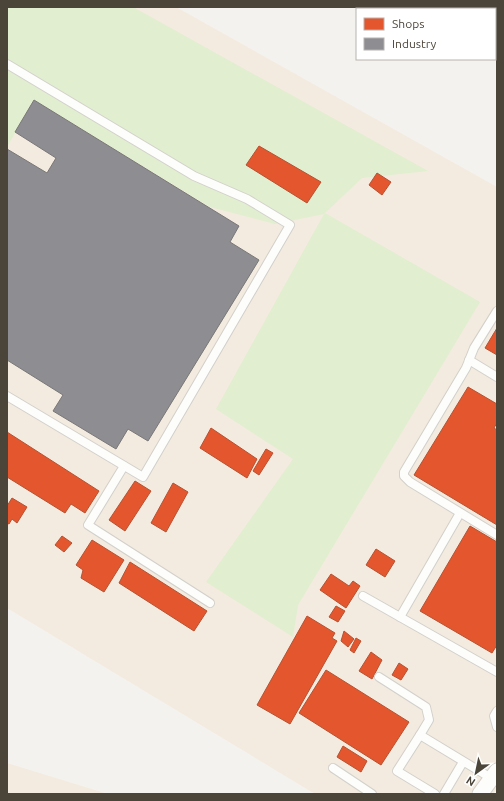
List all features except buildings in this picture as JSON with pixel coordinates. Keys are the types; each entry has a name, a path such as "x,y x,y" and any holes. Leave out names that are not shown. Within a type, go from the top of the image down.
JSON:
{"street":[{"path":"480,794 494,774"}],"lane":[{"path":"7,64 194,176 247,199 290,225 143,477 7,396"},
{"path":"497,311 474,348 466,368 404,472 404,476 410,482 497,535"},
{"path":"469,360 497,377"},
{"path":"124,466 88,525 210,603"},
{"path":"400,617 460,513"},
{"path":"363,596 497,672"},
{"path":"379,677 426,707 429,720 398,771 435,794"},
{"path":"497,711 494,716 497,727"},
{"path":"420,735 463,762 494,774"},
{"path":"444,794 463,762"},
{"path":"333,768 372,794"}],"shaded area":[{"path":"7,7 176,7 497,187 497,788 493,794 315,794 7,608"},
{"path":"7,763 108,794 7,794"}],"green space":[{"path":"7,7 133,7 428,171 362,178 325,213 480,302 298,605 293,637 206,582 293,459 216,409 324,214 275,224 210,207 34,100 7,147"}]}
